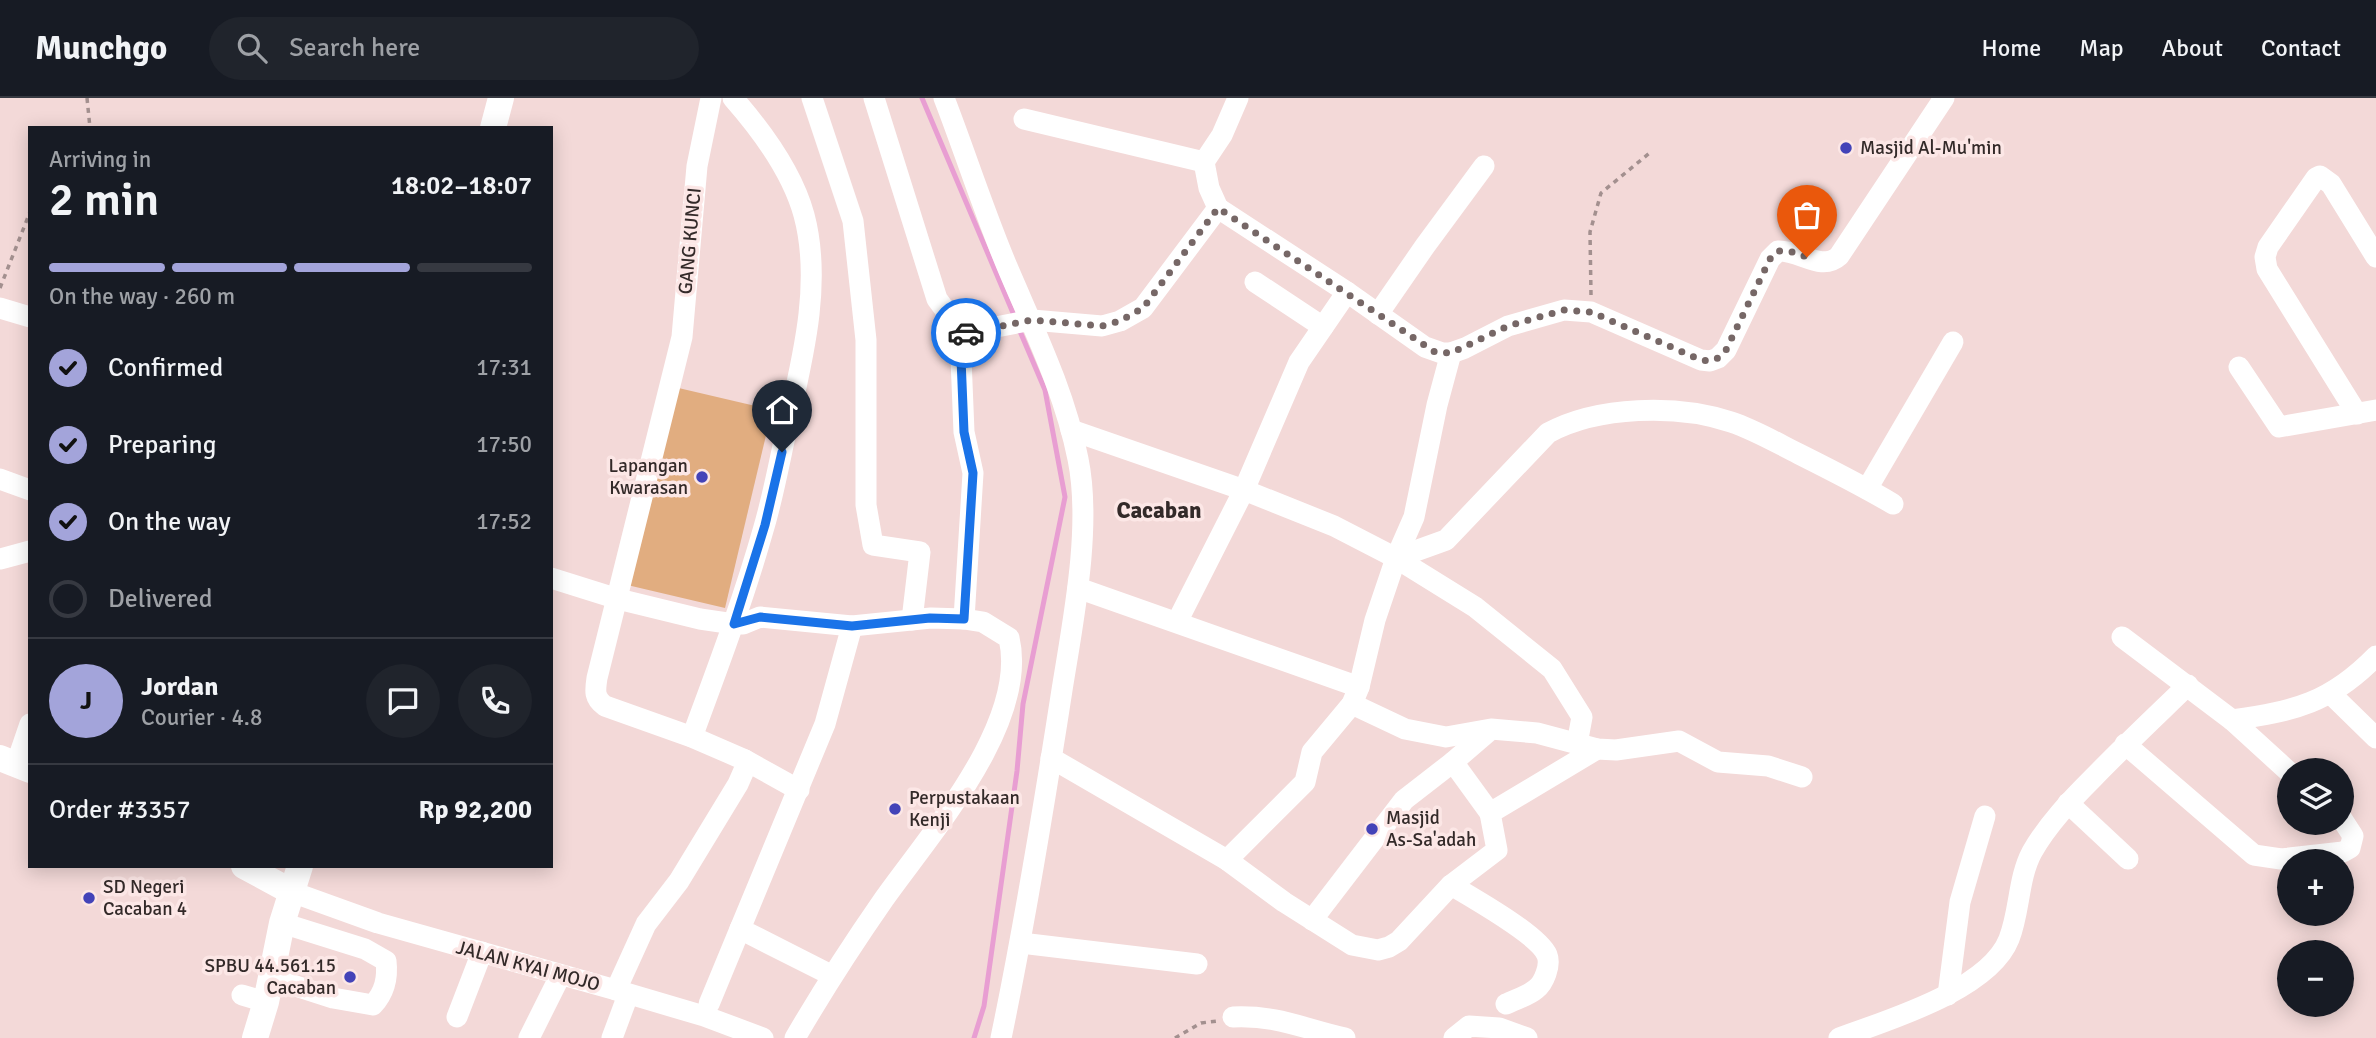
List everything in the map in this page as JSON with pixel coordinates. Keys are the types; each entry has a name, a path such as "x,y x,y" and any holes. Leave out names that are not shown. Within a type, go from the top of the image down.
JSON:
{"main road":[{"path":"494,126 501,98"},
{"path":"248,868 292,892"},
{"path":"256,1038 260,992 299,868"}],"street":[{"name":"GANG KUNCI","path":"692,737 605,706 597,701 597,678 682,337 697,166 712,98"},
{"path":"733,98 771,146 804,213 811,251 812,284 804,348 765,525 734,624 692,737 745,760 799,790"},
{"path":"812,98 853,221 866,340 866,505 873,545 920,552 912,620"},
{"path":"874,98 937,299 960,334 964,432 973,473 964,619"},
{"path":"944,98 1009,270 1023,322 1071,430 1079,461 1083,508 1078,588 1021,943 1000,1038"},
{"path":"1238,98 1222,135 1204,162 1209,188 1218,208 1347,292 1425,347 1435,352 1451,353 1494,331 1564,310 1591,312 1701,360 1710,361 1726,350 1770,259 1778,251 1789,251 1825,264 1832,263 1839,257 1944,98"},
{"path":"1024,120 1204,162"},
{"path":"1378,314 1424,246 1484,166"},
{"path":"2239,367 2279,427 2366,412 2267,269 2265,257 2268,247 2320,176 2332,184 2376,257"},
{"path":"960,334 1023,322 1102,326 1120,321 1143,308 1218,208"},
{"path":"1255,282 1323,327"},
{"path":"1177,622 1244,489 1289,382 1347,292"},
{"path":"0,308 28,316"},
{"path":"1867,489 1954,342"},
{"path":"1227,860 1306,782 1312,752 1355,696 1375,620 1396,558 1414,517 1437,405 1451,353"},
{"path":"1396,558 1446,540 1548,433 1564,424 1593,415 1668,412 1700,415 1730,422 1894,504"},
{"path":"1071,430 1244,489 1334,526 1396,558 1475,607 1552,669 1583,717 1587,746"},
{"path":"0,479 28,488"},
{"path":"0,559 28,552"},
{"path":"553,579 618,599 700,619 734,624 760,617 852,626 912,620 964,619 983,622 1009,638 1013,654 1013,672 1003,709 979,763 936,831 831,975 795,1038"},
{"path":"1078,588 1177,622 1355,696 1405,729 1446,737 1491,729 1537,733 1587,746 1616,750 1679,741 1718,762 1768,766 1802,777"},
{"path":"709,1004 825,724 852,626"},
{"path":"2122,637 2232,720 2277,761"},
{"path":"2232,720 2284,713 2331,694 2376,656"},
{"path":"1839,1038 1948,995 1986,969 2004,950 2011,936 2027,863 2033,851 2068,803 2125,744 2188,685"},
{"path":"2331,694 2376,738"},
{"path":"15,765 28,729"},
{"path":"1312,920 1404,800 1491,729"},
{"path":"2125,744 2254,855 2267,859 2333,855 2350,848 2352,835"},
{"path":"1490,813 1587,746"},
{"path":"1051,758 1227,860 1352,945 1378,950 1399,941 1451,885 1497,850 1490,813 1453,762"},
{"path":"612,1038 622,992 646,924 679,881 738,784 745,760"},
{"path":"2068,803 2128,859"},
{"path":"1948,995 1960,902 1986,816"},
{"path":"1451,885 1492,909 1540,945 1547,956 1544,980 1536,990 1506,1004"},
{"name":"JALAN KYAI MOJO","path":"292,892 378,923 704,1016 763,1038"},
{"path":"260,992 333,998 373,1005 381,996 388,976 386,961 365,949 282,923"},
{"path":"740,929 831,975"},
{"path":"1021,943 1197,964"},
{"path":"457,1017 482,952"},
{"path":"529,1038 560,976"},
{"path":"1233,1017 1285,1020 1345,1038"},
{"path":"1454,1038 1469,1026 1499,1028 1527,1038"}],"path":[{"path":"87,98 90,126"},
{"path":"1591,312 1590,232 1601,193 1652,151"},
{"path":"0,288 28,217"},
{"path":"1175,1038 1201,1023 1233,1017"}],"shaded area":[{"name":"Lapangan Kwarasan","path":"670,386 772,410 725,608 623,584"}],"waterway":[{"path":"922,98 1016,320"},
{"path":"974,1038 984,1006 1017,771 1023,704 1065,497 1045,390 1019,329"}],"way so far":[{"path":"966,333 1032,320 1102,326 1120,321 1143,308 1218,208 1347,292 1425,347 1442,354 1465,348 1508,326 1564,310 1591,312 1661,344 1710,361 1726,350 1770,259 1778,251 1789,251 1807,257"}],"place":[{"name":"Masjid Al-Mu'min","path":"1846,148"},
{"name":"Lapangan Kwarasan","path":"702,477"},
{"name":"Perpustakaan Kenji","path":"895,809"},
{"name":"Masjid As-Sa'adah","path":"1372,829"},
{"name":"SD Negeri Cacaban 4","path":"89,898"},
{"name":"SPBU 44.561.15 Cacaban","path":"350,977"}],"district":[{"name":"Cacaban","path":"1159,510"}],"route":[{"path":"782,452 765,525 734,624 743,624 760,617 852,626 930,618 964,619 973,473 964,432 960,334 966,333"}]}
